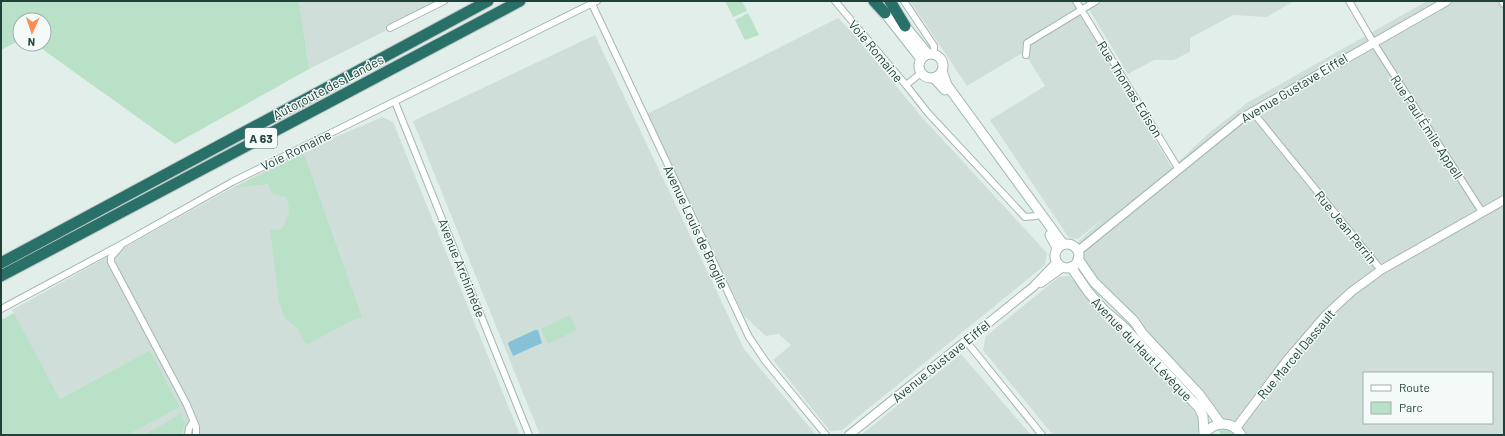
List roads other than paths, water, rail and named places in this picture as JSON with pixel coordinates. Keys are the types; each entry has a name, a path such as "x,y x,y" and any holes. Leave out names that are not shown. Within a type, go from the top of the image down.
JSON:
{"highway":[{"name":"Autoroute des Landes","path":"1,263 488,1"},
{"name":"Autoroute des Landes","path":"1,276 520,1"},
{"path":"875,1 885,13"},
{"path":"890,1 905,26"}],"main road":[{"path":"886,1 927,56"},
{"path":"885,13 927,56 943,62 942,70 947,85 1060,246"},
{"path":"927,56 919,66 921,73 927,78 934,78 943,86 1053,239 1060,246 1073,246 1078,255 1063,265 1055,255 1060,246"},
{"path":"934,78 942,70"},
{"name":"Avenue du Haut Lévèque","path":"1078,255 1094,282 1134,321 1142,333 1199,394 1220,423"},
{"name":"Avenue du Haut Lévèque","path":"1063,265 1105,311 1125,328 1199,408 1203,416 1204,435"},
{"path":"1204,435 1213,425 1220,423 1228,424 1238,432"}],"street":[{"path":"390,28 444,1"},
{"name":"Voie Romaine","path":"835,1 906,85 921,73"},
{"path":"904,1 934,46 927,56"},
{"name":"Rue Thomas Edison","path":"1076,1 1178,168"},
{"path":"1026,55 1027,43 1096,1"},
{"name":"Rue Paul Émile Appell","path":"1349,1 1373,42 1482,212"},
{"name":"Avenue Gustave Eiffel","path":"1078,255 1178,168 1252,111 1447,1"},
{"name":"Voie Romaine","path":"1,309 122,244 232,182 595,2"},
{"name":"Avenue Louis de Broglie","path":"595,2 749,337 766,362 826,435"},
{"path":"906,85 928,113 1025,218 1036,216"},
{"name":"Avenue Archimède","path":"395,102 529,435"},
{"name":"Rue Jean Perrin","path":"1252,111 1381,270 1504,200"},
{"path":"122,244 111,258 111,262 187,405 196,427 196,435"},
{"name":"Avenue Gustave Eiffel","path":"849,435 1034,287 1045,282 1063,265"},
{"name":"Rue Marcel Dassault","path":"1238,432 1288,359 1325,316 1351,292 1381,270"},
{"path":"966,341 1042,435"},
{"path":"188,435 193,422"}],"water":[{"path":"538,330 542,343 513,356 508,344 509,342"}]}
